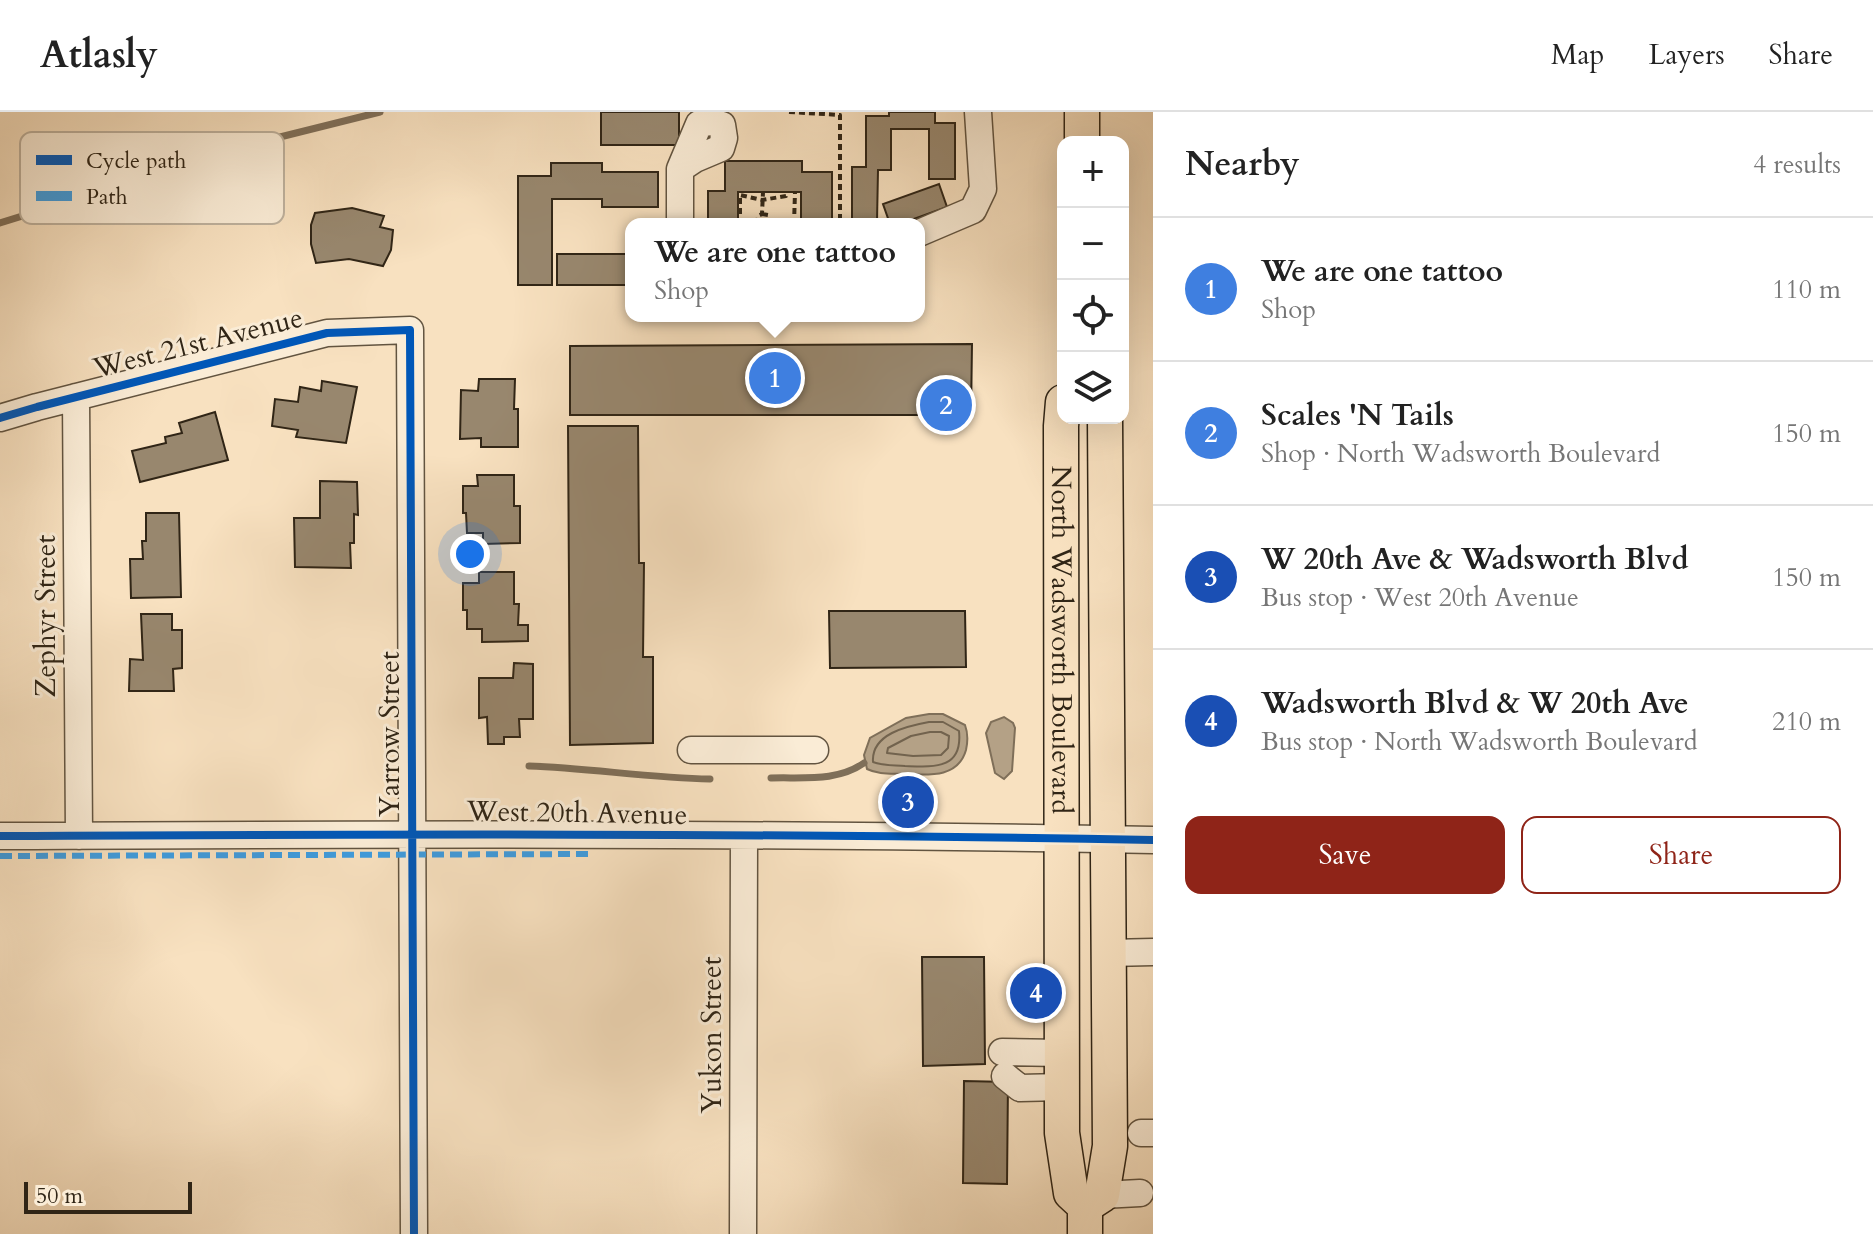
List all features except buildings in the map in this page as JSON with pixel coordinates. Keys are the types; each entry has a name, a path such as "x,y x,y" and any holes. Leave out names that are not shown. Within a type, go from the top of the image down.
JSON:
{"main road":[{"path":"1082,112 1082,136"},
{"name":"North Wadsworth Boulevard","path":"1061,424 1062,1133 1071,1193 1091,1212 1110,1146 1105,424"}],"street":[{"path":"925,230 973,210 983,189 978,112"},
{"path":"680,169 680,218"},
{"name":"West 21st Avenue","path":"0,418 327,333 410,330"},
{"name":"Yarrow Street","path":"410,330 414,1234"},
{"name":"Zephyr Street","path":"76,397 79,836"},
{"path":"691,750 815,750"},
{"name":"West 20th Avenue","path":"0,836 413,833 744,837 934,849 1061,838 1153,840"},
{"name":"Yukon Street","path":"743,1234 744,837"},
{"path":"1109,953 1153,952"},
{"path":"1061,1053 1009,1072 1062,1087"},
{"path":"1091,1212 1140,1193"}],"path":[{"path":"789,112 840,115 840,218"},
{"path":"762,214 763,192"},
{"path":"740,218 739,194 762,200 786,196 787,192"},
{"path":"794,218 795,192"},
{"path":"758,218 762,214 769,218"}],"water":[{"path":"943,714 965,725 966,750 956,766 942,773 924,775 881,773 867,769 864,755 870,738 906,718"},
{"path":"1004,717 1015,728 1012,771 1004,779 995,773 986,733 991,722"}],"waterway":[{"path":"284,136 380,112"},
{"path":"0,223 20,217"},
{"path":"771,778 831,776 864,763"},
{"path":"529,766 710,779"}],"marked path":[{"path":"0,856 590,854"}],"cycle path":[{"path":"0,418 327,333 410,330 414,1234"},
{"path":"0,836 865,836 1153,840"}],"place":[{"name":"We are one tattoo","path":"775,378"},
{"name":"Scales 'N Tails","path":"946,405"},
{"name":"W 20th Ave & Wadsworth Blvd","path":"908,802"},
{"name":"Wadsworth Blvd & W 20th Ave","path":"1036,993"}]}
